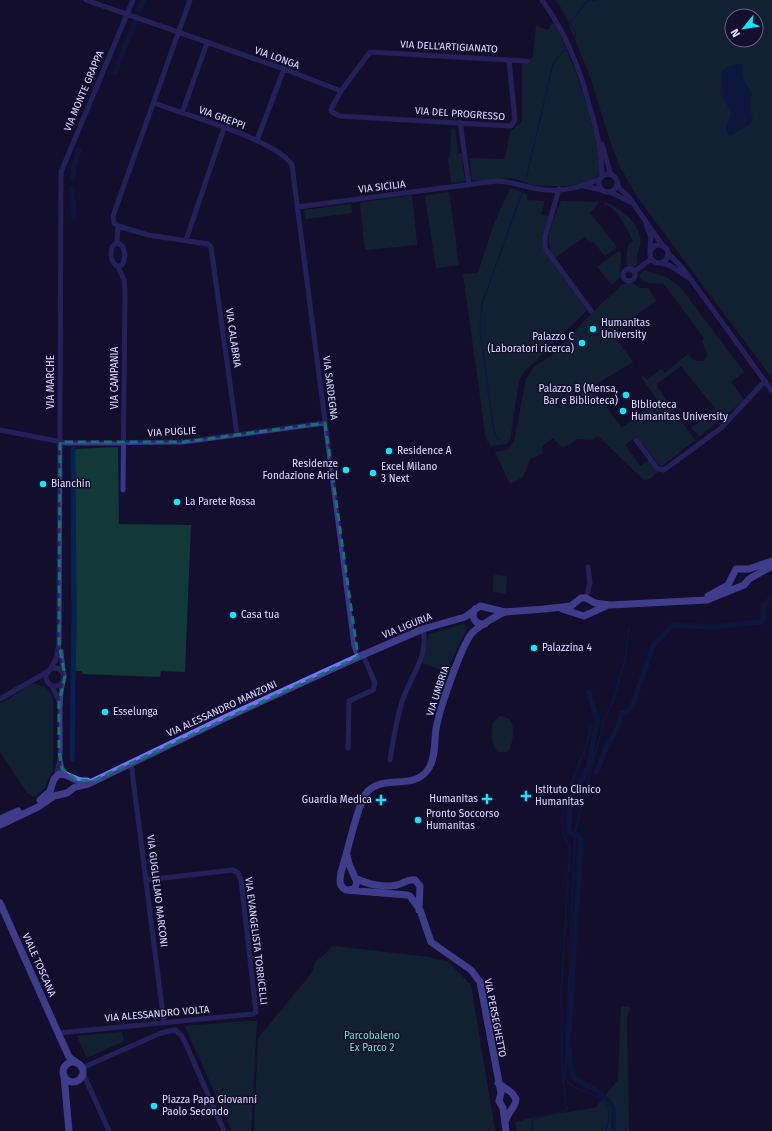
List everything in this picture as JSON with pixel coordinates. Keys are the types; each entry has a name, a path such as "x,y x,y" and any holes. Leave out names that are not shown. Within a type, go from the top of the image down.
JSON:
{"street":[{"name":"VIA LONGA","path":"86,0 284,69 341,91"},
{"name":"VIA MONTE GRAPPA","path":"61,175 63,164 133,0"},
{"name":"VIA CAMPANIA","path":"123,490 125,291 124,280 118,266 111,259 112,246 117,242 118,226 114,223 113,216 190,0"},
{"path":"542,0 563,32 578,64 599,140 603,166 599,184 602,190"},
{"path":"182,113 207,43"},
{"name":"VIA DELL'ARTIGIANATO","path":"341,91 370,52 527,61"},
{"name":"VIA DEL PROGRESSO","path":"341,91 331,109 332,112 339,116 460,122 506,126 514,124 515,120 509,60"},
{"path":"257,140 284,69"},
{"name":"VIA GREPPI","path":"154,102 257,140"},
{"path":"460,122 469,185"},
{"path":"118,226 148,235 186,240 224,128"},
{"name":"VIA SARDEGNA","path":"257,140 288,157 292,165 354,646 375,683 373,690 349,701 348,748"},
{"path":"599,140 605,153 610,172 615,178 619,188 633,203 668,253 678,262 772,391"},
{"path":"584,186 608,174 615,178"},
{"name":"VIA MARCHE","path":"60,644 61,175"},
{"path":"610,192 615,189 615,178"},
{"name":"VIA SICILIA","path":"297,207 504,181 541,190 584,186"},
{"path":"584,186 610,192 633,203"},
{"path":"559,189 545,237 546,248 591,310"},
{"path":"645,220 651,238 651,259"},
{"name":"VIA CALABRIA","path":"186,240 210,245 237,434"},
{"name":"VIA CAMPANIA","path":"117,242 124,247 125,255 123,264 118,266"},
{"path":"650,251 657,245 663,246"},
{"path":"659,263 665,261 668,253"},
{"path":"651,259 659,263 668,264 688,277"},
{"path":"634,272 651,259"},
{"path":"636,440 658,469 664,470 721,428 765,381"},
{"name":"VIA PUGLIE","path":"0,430 60,442 183,442 325,423"},
{"path":"697,601 723,589 730,582 736,569 745,569 772,561"},
{"path":"749,578 772,566"},
{"path":"588,567 590,583 588,599 592,606 591,612"},
{"path":"544,609 567,610 584,616 610,605 697,601 720,596 747,584 749,573 745,569"},
{"path":"732,577 734,582 742,586"},
{"path":"472,634 475,620 475,609 480,606 505,612 544,609 571,606 580,598 610,605"},
{"path":"575,603 574,608 577,613"},
{"path":"487,622 492,614 488,608"},
{"name":"VIA LIGURIA","path":"360,656 423,629 465,617 475,609"},
{"path":"475,620 487,622 505,612"},
{"name":"VIA LIGURIA","path":"465,617 475,620"},
{"name":"VIA UMBRIA","path":"347,855 361,803 367,792 382,783 402,783 415,780 426,772 432,761 436,728 461,655 472,634 487,622"},
{"path":"390,760 402,702 416,668 422,660 424,638 423,629"},
{"path":"0,699 47,672 56,659 60,644"},
{"path":"0,819 38,802 50,791 57,772 59,752 59,702 65,676 60,644"},
{"name":"VIA ALESSANDRO MANZONI","path":"0,825 38,807 54,796 95,780 360,656"},
{"path":"51,668 57,667 63,670"},
{"path":"47,672 46,679 51,685 59,702"},
{"path":"32,680 45,681 51,685 58,686 63,682"},
{"path":"59,752 62,769 72,782 70,790"},
{"name":"VIA GUGLIELMO MARCONI","path":"131,762 164,1023"},
{"name":"VIA ALESSANDRO MANZONI","path":"53,781 60,774 78,781 95,780"},
{"path":"53,781 55,791 62,794"},
{"path":"347,855 349,864 355,876 356,886 349,890"},
{"path":"340,878 345,873 355,876 364,882 395,886 410,879 417,881 420,886 419,892 416,895 408,896 349,890 341,886 340,878 347,855"},
{"name":"VIA EVANGELISTA TORRICELLI","path":"146,880 233,870 238,873 242,887 256,1012"},
{"path":"404,882 403,890 408,896"},
{"name":"VIA PERSEGHETTO","path":"419,892 420,910 431,942 471,970 480,982 500,1097"},
{"name":"VIA PERSEGHETTO","path":"408,896 420,910"},
{"name":"VIALE TOSCANA","path":"0,902 58,1034 69,1057 76,1062"},
{"name":"VIA ALESSANDRO VOLTA","path":"58,1034 253,1014 256,1012"},
{"path":"66,1091 77,1080 82,1070 161,1033 175,1030 181,1035 185,1042 224,1131"},
{"name":"VIALE TOSCANA","path":"58,1034 66,1059 65,1067"},
{"path":"69,1131 64,1075 65,1067 70,1062 76,1062 82,1070 109,1131"},
{"path":"64,1075 68,1080 77,1080 88,1086"},
{"path":"498,1083 511,1092 515,1096 516,1100 515,1105 511,1108 505,1127"},
{"path":"505,1127 503,1108 499,1103 500,1097 504,1093 511,1092"},
{"path":"503,1108 511,1108"}],"highlighted area":[{"path":"325,423 358,657 95,780 78,781 62,769 59,752 59,702 65,676 59,644 60,442 183,442"}],"green space":[{"path":"555,0 772,0 772,378 638,198 620,167 610,141 591,79 564,12"},
{"path":"552,23 554,23 570,58 584,95 594,133 601,172 596,178 568,186 530,184 512,178 482,181 472,180 469,158 505,159 510,132 522,122 522,65 533,57 536,26 548,30"},
{"path":"451,128 455,129 458,153 461,153 465,181 451,183 448,157 450,157"},
{"path":"510,188 526,194 527,200 545,201 541,215 548,216 543,235 542,248 587,310 524,372 519,380 510,440 506,444 491,446 486,439 463,274 478,273 492,229"},
{"path":"449,192 459,265 436,268 425,196"},
{"path":"412,195 417,245 365,250 360,203"},
{"path":"561,201 599,202 590,213 617,247 605,256 593,241 590,243 585,236 555,258 549,244 549,237 552,223"},
{"path":"605,202 617,208 627,216 639,232 640,242 637,255 638,263 634,268 629,267 626,262 628,245 633,241 615,211 607,205 604,207"},
{"path":"351,204 352,213 305,219 304,210"},
{"path":"619,251 621,254 620,277 612,285 597,267"},
{"path":"645,270 668,278 680,287 744,372 731,382 744,400 700,436 691,428 715,408 681,366 658,383 657,387 695,440 661,467 636,436 625,445 640,466 649,460 657,472 651,478 644,480 598,436 592,440 577,439 569,445 562,447 553,438 542,446 543,453 530,459 523,477 510,484 495,452 507,450 514,442 526,379 534,367 551,356 597,308 623,284 632,283 640,288 649,288 656,301 612,333 633,362 591,387 622,428 657,399 641,377 644,376 647,380 661,369 665,373 688,354 693,359 699,361 704,361 708,355 702,341 704,338 664,284 646,282 641,278 639,275"},
{"path":"118,447 119,524 191,525 185,672 161,671 160,677 83,674 81,671 75,671 73,449"},
{"path":"495,575 507,576 506,594 493,592 493,578"},
{"path":"464,624 467,628 446,672 423,663 429,634"},
{"path":"32,684 40,685 46,688 50,692 53,699 53,771 47,781 46,787 35,797 28,794 0,752 0,704"},
{"path":"500,716 509,720 512,723 513,728 510,748 506,752 498,752 495,749 493,742 493,722"},
{"name":"Parcobaleno Ex Parco 2","path":"333,946 429,957 448,962 471,985 495,1131 254,1131 258,1038 311,974 316,962"},
{"path":"621,1006 630,1007 627,1019 629,1131 517,1131 515,1123 529,1118 595,1108 618,1080"},
{"path":"257,1021 251,1131 232,1131 185,1026"},
{"path":"122,1032 124,1041 87,1058 77,1036"}],"water":[{"path":"742,63 744,80 752,94 750,110 753,118 750,124 730,136 727,134 726,128 731,112 723,99 721,73 726,67"}],"waterway":[{"path":"137,14 144,0"},
{"path":"556,0 575,32 576,36 573,40"},
{"path":"570,23 587,1 597,0"},
{"path":"115,72 135,21"},
{"path":"526,179 553,64 567,47"},
{"path":"73,178 73,167 79,150"},
{"path":"72,188 74,218"},
{"path":"500,440 495,435 493,425 480,329 482,304 523,190"},
{"path":"72,759 74,620 73,449"},
{"path":"597,772 606,748 618,728 621,713 626,713 632,707 653,646 673,625 713,627 761,622 763,619 764,606 772,597"},
{"path":"606,1131 609,1116 607,1107 603,1101 575,1088 565,1077 575,832 604,720 614,698 625,659 629,628"},
{"path":"589,692 597,720 589,766 569,807 569,832 577,835 581,840 568,1043 570,1062 574,1078 589,1087"},
{"path":"599,720 604,720"},
{"path":"566,1103 562,1070 561,994 570,847 563,835 562,820 568,793 584,752 590,725 592,724"},
{"path":"594,1089 606,1098 612,1106 613,1131"},
{"path":"533,1131 532,1119 566,1111 567,1107"}],"place":[{"name":"Humanitas University","path":"593,329"},
{"name":"Palazzo C (Laboratori ricerca)","path":"582,343"},
{"name":"Palazzo B (Mensa, Bar e Biblioteca)","path":"626,395"},
{"name":"BIblioteca Humanitas University","path":"623,411"},
{"name":"Residence A","path":"389,451"},
{"name":"Residenze Fondazione Ariel","path":"346,470"},
{"name":"Excel Milano 3 Next","path":"373,473"},
{"name":"Bianchin","path":"43,484"},
{"name":"La Parete Rossa","path":"177,502"},
{"name":"Casa tua","path":"233,615"},
{"name":"Palazzina 4","path":"534,648"},
{"name":"Esselunga","path":"105,712"},
{"name":"Istituto Clinico Humanitas","path":"526,796"},
{"name":"Humanitas","path":"487,799"},
{"name":"Guardia Medica","path":"381,800"},
{"name":"Pronto Soccorso Humanitas","path":"418,820"},
{"name":"Piazza Papa Giovanni Paolo Secondo","path":"154,1106"}]}
